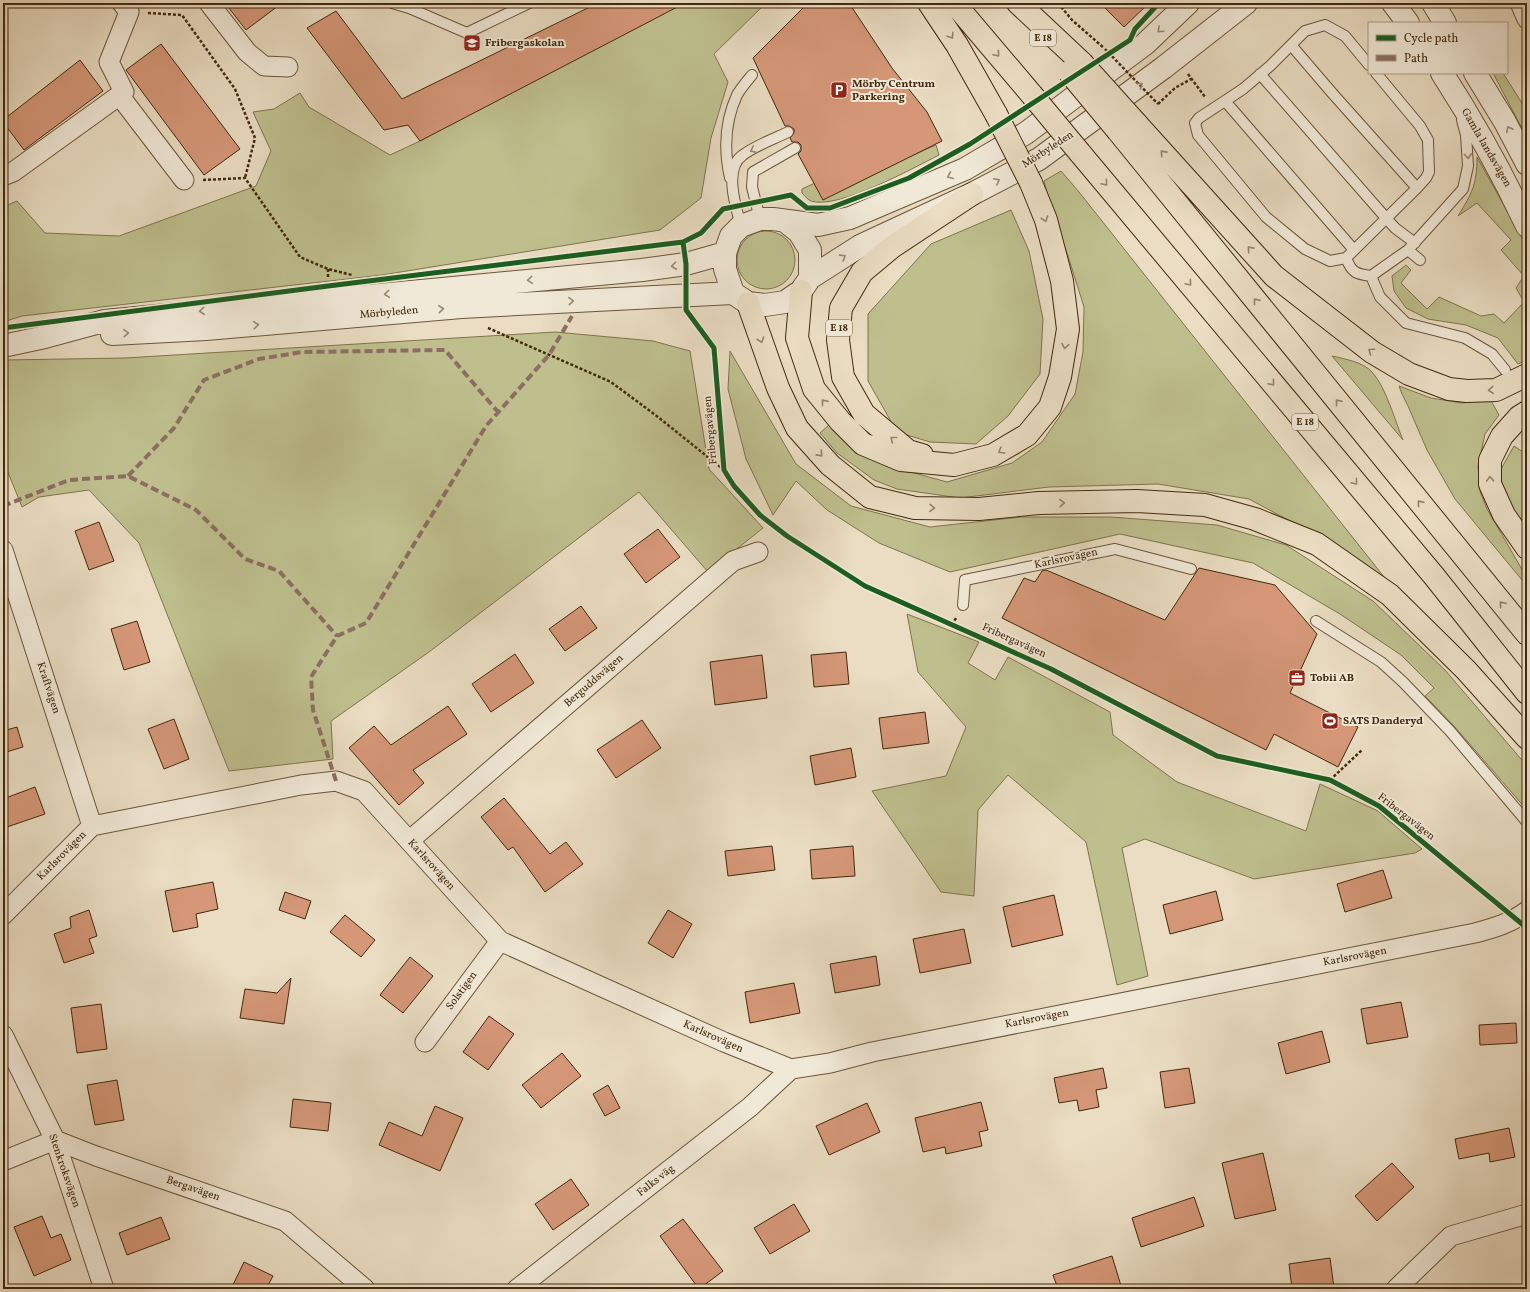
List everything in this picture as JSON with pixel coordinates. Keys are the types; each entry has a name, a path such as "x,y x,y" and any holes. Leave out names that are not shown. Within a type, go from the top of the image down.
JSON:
{"highway":[{"path":"805,284 796,338 814,390 840,421 863,444 901,460 954,465 993,455 1027,435 1050,407 1060,377 1068,329 1062,281 1046,220 1031,183 996,114 957,45 929,3"},
{"name":"E 18","path":"954,3 1429,570 1527,693"},
{"name":"E 18","path":"1017,3 1127,127 1527,634"},
{"path":"1127,127 1274,276 1372,352 1409,374 1449,389 1496,390 1527,375"},
{"name":"E 18","path":"954,465 908,451 864,414 843,377 838,340 841,308 862,272 892,246 972,194"},
{"path":"740,298 778,388 797,428 830,465 870,497 915,508 980,509 1038,504 1137,500 1205,505 1255,519 1317,544 1390,595 1466,670 1527,738"},
{"path":"1527,412 1519,417 1502,436 1490,460 1490,484 1504,515 1527,548"}],"street":[{"path":"209,3 247,52 264,66 288,67"},
{"path":"785,221 799,232 810,250 805,284 785,302 765,305 740,298 724,269 725,253 731,236 751,222 773,219 818,225 850,218 965,169 1026,133 1145,44 1188,3"},
{"name":"Mörbyleden","path":"805,284 860,246 972,194 1039,159 1163,68 1246,3"},
{"path":"1393,3 1407,22"},
{"path":"1433,3 1444,22"},
{"path":"1520,3 1527,19"},
{"path":"3,176 13,172 124,92 109,62 125,7"},
{"name":"Gamla landsvägen","path":"1443,74 1454,91 1510,191 1527,226"},
{"path":"1476,74 1505,122 1527,164"},
{"path":"119,95 184,180"},
{"name":"Mörbyleden","path":"3,346 45,338 104,321 649,269 686,264 725,253"},
{"name":"Mörbyleden","path":"45,338 206,329 461,307 740,298"},
{"name":"Kraftvägen","path":"3,550 92,826"},
{"name":"Berguddsvägen","path":"409,841 733,561 758,552"},
{"name":"Karlsrovägen","path":"3,915 92,826 301,785 336,781 364,791 500,941 724,1042 791,1069 830,1063 880,1050 1475,933 1497,928 1516,920 1527,910"},
{"name":"Solstigen","path":"425,1042 500,941"},
{"name":"Stenkroksvägen","path":"3,1035 55,1140 104,1289"},
{"name":"Falks väg","path":"517,1289 750,1107 791,1069"},
{"path":"3,1161 55,1140"},
{"name":"Bergavägen","path":"55,1140 96,1156 285,1221 365,1289"},
{"path":"1396,1289 1451,1236 1527,1214"}],"lane":[{"path":"392,3 409,8 467,33 529,3"},
{"path":"1368,64 1345,36 1325,25 1304,31 1260,74 1225,101 1199,118 1195,123 1198,135 1266,217 1305,249 1330,261 1346,258 1417,188 1429,172 1428,140 1420,126 1377,74"},
{"path":"1291,45 1417,188"},
{"path":"1260,74 1412,246 1420,260"},
{"path":"751,222 735,206 727,161 728,125 738,95 752,75"},
{"path":"1346,258 1349,267 1356,274 1371,276 1412,246 1463,189 1468,166 1466,135 1454,91"},
{"path":"1225,101 1354,250"},
{"path":"732,184 734,168 741,156 788,132"},
{"path":"751,222 753,172 795,148"},
{"path":"1371,276 1380,297 1406,323 1465,338 1492,354 1505,370"},
{"name":"Karlsrovägen","path":"963,605 965,580 1115,549 1190,569"},
{"path":"1316,621 1381,662 1397,677 1450,731 1527,822"}],"path":[{"path":"1058,3 1072,20 1105,49 1158,104 1175,88 1191,79"},
{"path":"125,7 182,15 235,89 255,138 245,178 300,257 328,269 357,276"},
{"path":"1103,58 1116,49"},
{"path":"184,180 245,178"},
{"path":"485,326 611,382 658,417 724,470"},
{"path":"945,622 959,628"},
{"path":"1330,780 1362,750"},
{"path":"1322,779 1330,780 1337,784"}],"green space":[{"path":"666,3 766,3 714,54 728,82 711,138 701,198 660,230 382,275 22,316 3,322 3,207 17,201 45,233 119,236 256,186 271,151 253,112 274,109 300,93 309,107 390,155 420,141"},
{"path":"1494,74 1504,74 1527,111 1527,138"},
{"path":"936,145 939,155 894,178 857,194 823,202 811,201 802,193 802,189 815,183 862,177"},
{"path":"1477,157 1527,247 1527,360 1518,364 1498,338 1466,325 1428,319 1406,308 1394,291 1392,276 1406,265 1411,270 1401,283 1427,309 1439,297 1481,316 1494,314 1504,323 1524,302 1516,288 1524,276 1501,250 1511,240 1477,203 1458,216 1467,201 1475,182"},
{"path":"1061,171 1396,592 1335,545 1249,499 1158,484 1049,487 960,498 897,489 874,480 837,453 820,433 830,424 870,459 947,482 1012,463 1042,442 1075,394 1083,352 1084,307 1068,256 1052,213 1044,181"},
{"path":"1011,210 1029,251 1043,319 1040,374 1008,416 976,444 930,442 897,432 868,381 868,314 931,244"},
{"path":"760,231 772,231 787,239 795,254 795,266 787,281 772,289 760,289 745,281 737,266 737,254 745,239"},
{"path":"555,332 653,341 690,351 709,469 763,528 708,572 639,492 429,652 331,721 333,759 229,771 139,543 89,490 39,497 22,507 3,460 3,365 5,360 125,358"},
{"path":"730,351 796,464 851,506 930,527 1021,517 1111,517 1217,525 1286,545 1373,601 1445,670 1527,766 1527,810 1454,726 1425,696 1434,688 1401,655 1340,614 1253,563 1120,534 950,572 879,543 827,510 796,481 773,515 746,459 728,389"},
{"path":"1332,356 1359,363 1372,372 1382,386 1403,440"},
{"path":"1399,386 1431,398 1462,403 1490,399 1499,415 1485,434 1478,466 1480,491 1487,509 1527,578 1527,586 1455,499 1427,450"},
{"path":"1514,446 1523,452 1527,462 1527,537 1492,485"},
{"path":"907,614 979,642 968,663 995,680 1008,657 1110,712 1113,735 1177,782 1306,831 1320,784 1378,811 1422,849 1415,853 1254,879 1145,839 1122,848 1148,976 1117,985 1086,842 1008,775 978,810 974,896 941,892 872,791 946,776 966,727 918,672"}],"building":[{"path":"225,3 282,3 246,30"},
{"path":"598,3 685,3 420,141 408,125 384,130 307,28 336,11 402,99"},
{"name":"Mörby Centrum Parkering","path":"808,3 849,3 892,68 927,112 942,141 823,200 798,154 801,151 801,145 798,142 792,142 790,138 794,133 794,129 789,126 785,126 753,58"},
{"path":"1100,3 1149,3 1124,27"},
{"path":"161,44 240,149 204,175 126,70"},
{"path":"80,60 103,91 24,150 3,120"},
{"path":"99,522 114,561 89,570 75,531"},
{"path":"658,529 680,557 646,583 624,554"},
{"path":"1199,568 1275,585 1317,634 1290,693 1358,727 1338,767 1274,734 1266,750 1002,618 1024,578 1035,582 1042,571 1046,570 1165,620"},
{"path":"581,606 597,628 565,651 549,629"},
{"path":"137,621 150,662 124,670 111,629"},
{"path":"846,652 849,684 814,687 811,655"},
{"path":"515,654 534,683 491,712 472,684"},
{"path":"762,655 767,698 715,705 710,662"},
{"path":"448,706 467,734 413,770 424,783 399,805 349,748 374,726 391,745"},
{"path":"925,712 929,743 883,749 879,718"},
{"path":"174,719 189,759 164,769 148,729"},
{"path":"642,720 661,748 616,778 597,750"},
{"path":"17,727 23,747 3,753 3,731"},
{"path":"851,748 856,777 815,785 810,756"},
{"path":"35,787 45,814 7,827 3,818 3,799"},
{"path":"504,798 550,854 566,842 583,864 545,892 513,847 508,850 481,817"},
{"path":"772,846 775,870 728,876 725,851"},
{"path":"853,846 855,876 812,879 810,850"},
{"path":"1383,870 1392,898 1345,912 1337,884"},
{"path":"213,882 218,909 196,914 198,927 173,932 165,891"},
{"path":"1216,891 1223,920 1170,934 1163,905"},
{"path":"285,892 311,901 305,919 279,910"},
{"path":"1054,895 1063,935 1012,947 1003,907"},
{"path":"89,910 97,936 89,939 94,953 64,963 54,934 71,928 70,917"},
{"path":"668,910 692,924 673,958 648,943"},
{"path":"345,915 375,940 361,957 330,932"},
{"path":"964,929 971,963 920,973 913,939"},
{"path":"876,956 880,985 835,993 830,964"},
{"path":"410,957 433,976 403,1013 380,995"},
{"path":"291,978 284,1024 240,1018 245,989 277,993"},
{"path":"794,983 800,1013 750,1023 745,992"},
{"path":"1401,1002 1408,1037 1367,1044 1361,1009"},
{"path":"101,1004 107,1049 77,1053 71,1008"},
{"path":"489,1016 514,1034 488,1070 463,1052"},
{"path":"1516,1023 1517,1043 1480,1045 1479,1025"},
{"path":"1322,1031 1330,1062 1286,1074 1278,1043"},
{"path":"562,1053 581,1076 541,1108 522,1085"},
{"path":"1103,1068 1107,1088 1096,1090 1099,1107 1079,1111 1077,1100 1059,1103 1054,1078"},
{"path":"1189,1068 1195,1103 1165,1108 1160,1072"},
{"path":"117,1080 124,1120 95,1125 87,1085"},
{"path":"608,1085 620,1108 605,1116 593,1094"},
{"path":"293,1099 331,1103 328,1131 290,1127"},
{"path":"981,1102 988,1130 979,1132 982,1146 946,1154 945,1147 923,1152 915,1118"},
{"path":"867,1103 880,1132 829,1155 816,1126"},
{"path":"435,1106 463,1118 440,1171 379,1145 389,1122 422,1136"},
{"path":"1509,1128 1515,1157 1490,1162 1489,1153 1459,1159 1455,1139"},
{"path":"1263,1153 1276,1210 1235,1219 1222,1163"},
{"path":"1392,1163 1414,1187 1377,1221 1355,1196"},
{"path":"571,1179 589,1205 553,1230 535,1204"},
{"path":"1194,1197 1204,1226 1141,1247 1132,1218"},
{"path":"794,1204 810,1231 770,1254 754,1228"},
{"path":"42,1216 51,1238 61,1234 71,1260 34,1276 14,1227"},
{"path":"161,1217 170,1239 127,1255 119,1233"},
{"path":"683,1219 723,1271 699,1289 660,1236"},
{"path":"1112,1256 1122,1289 1058,1289 1053,1275"},
{"path":"1330,1258 1334,1288 1292,1289 1289,1264"},
{"path":"244,1262 273,1276 266,1289 231,1289"}],"marked path":[{"path":"336,781 313,710 311,677 337,636 366,623 486,426 549,355 572,316"},
{"path":"128,476 174,428 204,380 259,359 302,352 445,350 498,412"},
{"path":"3,506 69,480 128,476 196,510 245,559 279,571 337,636"}],"cycle path":[{"path":"3,328 683,242 701,233 723,209 791,195 807,208 830,208 909,178 970,144 1130,40 1135,29 1159,3"},
{"name":"Fribergavägen","path":"683,242 686,264 686,310 714,348 724,470 734,486 760,515 787,536 865,586 1051,669 1217,756 1330,780 1379,806 1527,928"}],"place":[{"name":"Fribergaskolan","path":"472,43"},
{"name":"Mörby Centrum Parkering","path":"839,90"},
{"name":"Tobii AB","path":"1297,678"},
{"name":"SATS Danderyd","path":"1330,721"}]}
